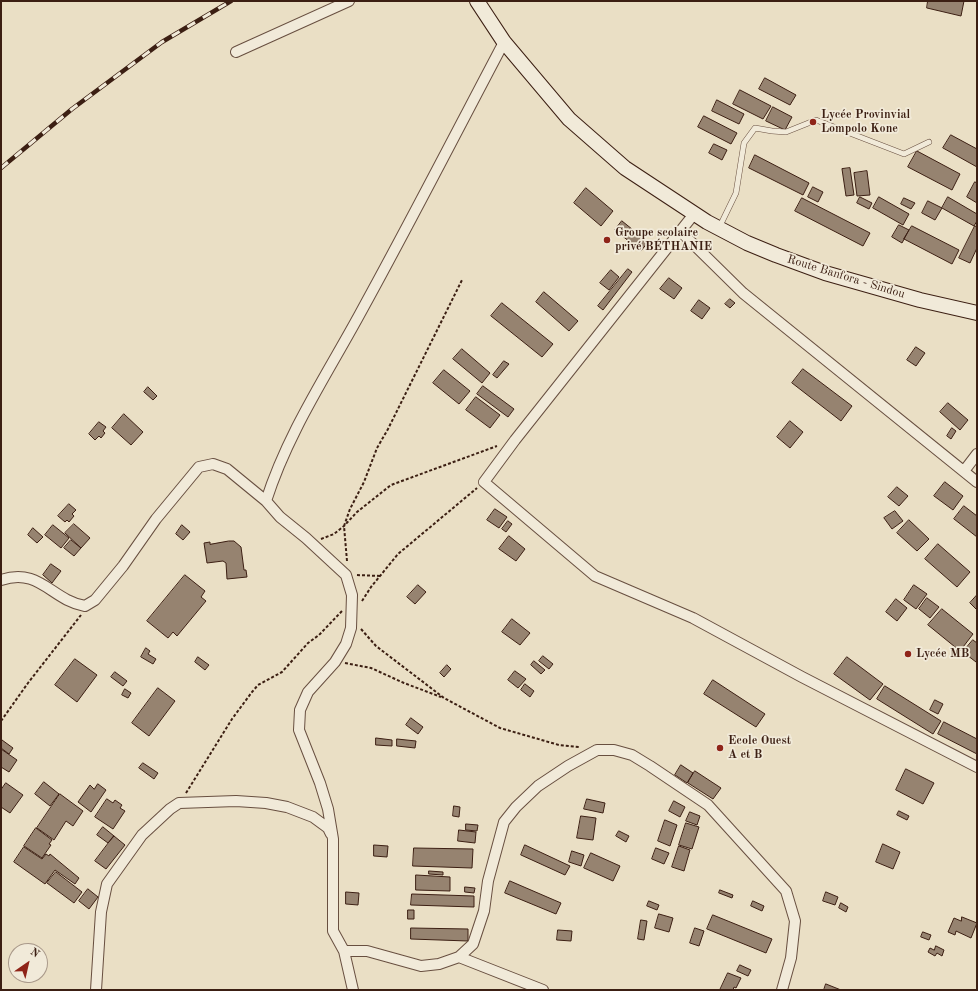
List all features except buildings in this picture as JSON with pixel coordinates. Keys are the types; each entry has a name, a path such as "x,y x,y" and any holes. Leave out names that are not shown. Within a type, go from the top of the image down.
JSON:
{"main road":[{"name":"Route Banfora - Sindou","path":"477,1 504,42 569,119 625,168 694,214 719,229 776,255 825,273 920,300 977,314"}],"street":[{"path":"236,52 349,1"},
{"path":"266,501 279,464 304,412 362,310 504,42"},
{"path":"694,214 515,440 484,482 595,576 693,618 802,677 977,767"},
{"path":"680,231 743,293 977,482"},
{"path":"964,471 977,454"},
{"path":"1,580 24,577 32,579 74,604 85,606 95,600 123,566 156,519 199,467 213,464 227,469 266,501 280,517 306,538 346,575 352,595 351,628 346,644 335,662 308,692 300,710 299,730 320,783 328,809 333,839 333,932 344,951 353,990"},
{"path":"344,951 367,951 421,966 439,964 459,957 473,944 484,911 488,881 504,822 516,807 538,786 568,766 597,750 614,750 632,755 708,805 786,891 795,921 791,958 782,990"},
{"path":"96,990 101,912 107,884 142,835 170,809 179,803 236,801 266,802 287,807 313,817 328,828 333,839"},
{"path":"459,957 543,990"}],"lane":[{"path":"719,229 736,193 744,143 756,128 786,132 816,120 904,154 929,142"}],"path":[{"path":"380,576 346,575 347,558 344,526 350,509 364,482 377,448 388,430 462,280"},
{"path":"306,538 315,540 334,534 344,526 356,512 391,485 515,440"},
{"path":"444,698 376,646 352,617 370,587 398,554 484,482"},
{"path":"179,803 191,787 232,719 252,692 258,685 282,672 308,643 319,635 333,618 348,605 352,595"},
{"path":"1,721 28,683 82,614"},
{"path":"335,662 371,668 404,683 444,698 500,728 559,745 597,750"}],"railway":[{"path":"1,168 72,109 162,42 231,1"}],"place":[{"name":"Lycée Provinvial Lompolo Kone","path":"813,122"},
{"name":"Groupe scolaire privé BÉTHANIE","path":"607,240"},
{"name":"Lycée MB","path":"908,654"},
{"name":"Ecole Ouest A et B","path":"720,748"}]}
